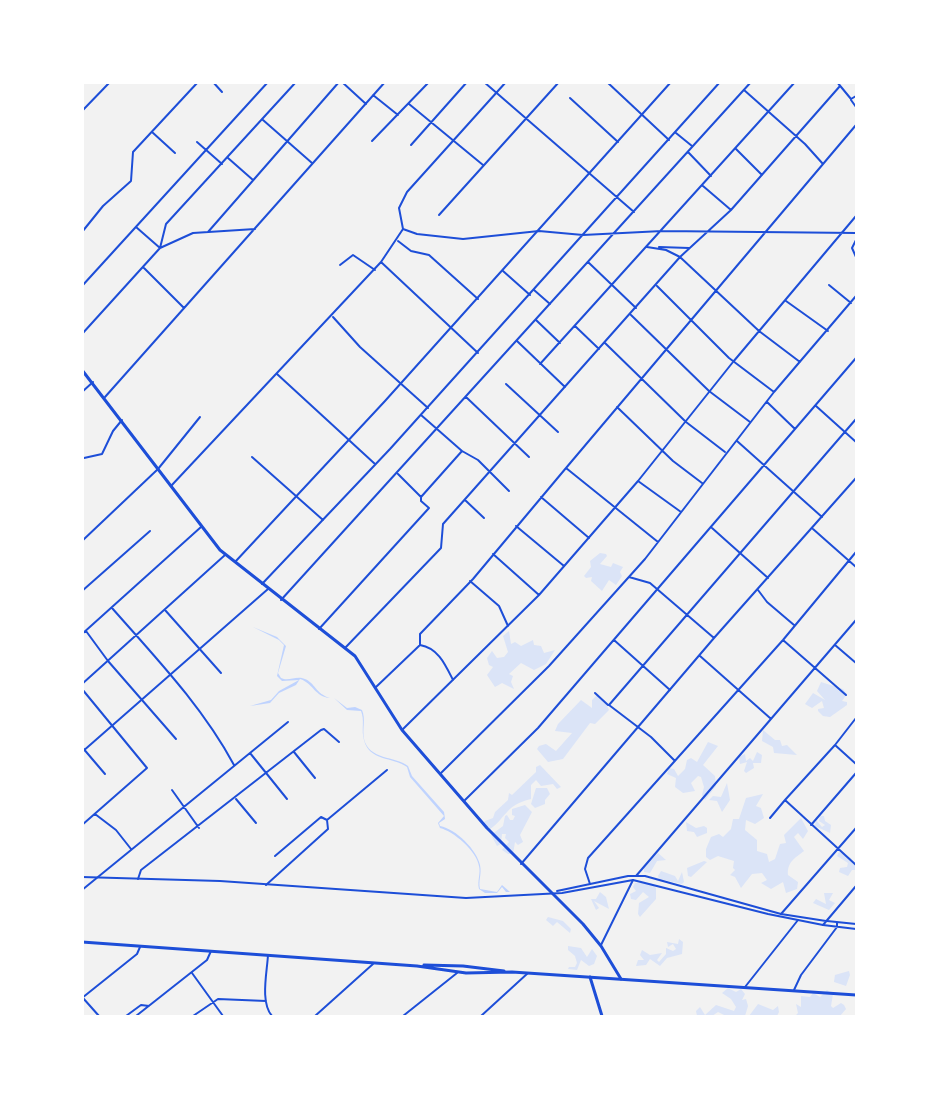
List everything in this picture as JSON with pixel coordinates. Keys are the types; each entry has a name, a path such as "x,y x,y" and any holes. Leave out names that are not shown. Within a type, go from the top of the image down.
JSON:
{"main road":[{"path":"82,370 105,396 201,527 225,555 345,648 362,664 402,730 521,864 583,924 601,946 621,979"},
{"path":"82,942 417,966 463,966 528,974 856,995"},
{"path":"417,966 457,972 512,972"},
{"path":"590,977 602,1017"}],"street":[{"path":"82,111 110,82"},
{"path":"82,232 103,206 131,181 133,152 198,82"},
{"path":"213,82 222,92"},
{"path":"82,286 268,82"},
{"path":"160,248 166,224 296,82"},
{"path":"208,232 341,82 366,104"},
{"path":"105,396 385,82"},
{"path":"372,141 429,82"},
{"path":"411,145 467,82"},
{"path":"484,82 591,172 634,212"},
{"path":"171,487 375,270 398,241 403,229 399,208 402,200 506,82"},
{"path":"440,215 559,82"},
{"path":"607,82 644,114 669,140"},
{"path":"664,82 668,86"},
{"path":"235,563 452,328 671,82"},
{"path":"262,584 428,408 720,82"},
{"path":"281,600 751,82"},
{"path":"540,364 795,82"},
{"path":"837,82 855,106"},
{"path":"345,648 441,548 443,524 657,286 680,257 731,210 840,86"},
{"path":"744,90 797,137 823,164"},
{"path":"373,95 398,115"},
{"path":"851,99 856,96"},
{"path":"855,106 856,96"},
{"path":"570,98 618,142"},
{"path":"409,104 484,166"},
{"path":"263,120 312,163"},
{"path":"376,687 420,645 420,634 470,581 856,125"},
{"path":"152,132 175,153"},
{"path":"676,133 692,147"},
{"path":"197,142 222,164"},
{"path":"736,149 763,175"},
{"path":"688,152 712,176"},
{"path":"228,158 253,180"},
{"path":"703,186 731,210"},
{"path":"402,730 539,595 638,481 759,330 856,216"},
{"path":"136,227 160,248"},
{"path":"82,334 160,248 181,237 208,232 255,229"},
{"path":"403,229 417,234 464,238 539,231 583,236 662,231 856,233"},
{"path":"856,240 852,249 856,257"},
{"path":"398,241 411,251 429,255 478,299"},
{"path":"647,247 673,252 680,257 759,330 800,362"},
{"path":"657,249 689,248"},
{"path":"340,265 353,255 375,270"},
{"path":"381,262 478,352"},
{"path":"588,262 637,308"},
{"path":"143,267 184,308"},
{"path":"503,271 530,295"},
{"path":"829,285 851,303"},
{"path":"657,286 734,362 774,392"},
{"path":"534,290 550,304"},
{"path":"441,773 549,666 629,577 658,543 774,392 856,296"},
{"path":"786,301 828,331"},
{"path":"631,315 709,391 750,422"},
{"path":"333,317 360,347 428,408"},
{"path":"536,320 560,343"},
{"path":"575,326 600,350"},
{"path":"517,341 566,387"},
{"path":"605,343 686,422 726,453"},
{"path":"465,800 538,728 856,358"},
{"path":"277,374 375,465"},
{"path":"82,392 93,382"},
{"path":"506,384 558,432"},
{"path":"466,397 529,457"},
{"path":"768,402 795,429"},
{"path":"816,406 856,442"},
{"path":"617,407 662,451 703,484"},
{"path":"421,415 462,451 491,471 509,491"},
{"path":"82,542 158,469 200,417"},
{"path":"609,705 856,419"},
{"path":"84,458 102,454 112,432 122,420"},
{"path":"737,441 822,517"},
{"path":"422,497 462,451"},
{"path":"252,457 323,520"},
{"path":"566,468 658,543"},
{"path":"319,629 429,508 421,501 422,497 397,473"},
{"path":"521,864 714,638 856,478"},
{"path":"638,481 681,512"},
{"path":"541,497 589,538"},
{"path":"465,500 484,518"},
{"path":"516,526 564,566"},
{"path":"82,634 201,527"},
{"path":"711,527 768,578"},
{"path":"812,529 856,567"},
{"path":"82,591 150,531"},
{"path":"590,885 585,868 588,858 783,640 856,552"},
{"path":"493,554 539,595"},
{"path":"82,684 225,555"},
{"path":"629,577 651,583 714,638"},
{"path":"470,581 499,606 509,627"},
{"path":"105,774 83,750 268,589"},
{"path":"758,590 767,602 795,626"},
{"path":"112,608 171,674 219,737 234,765"},
{"path":"165,609 221,673"},
{"path":"636,876 856,620"},
{"path":"86,631 108,661 176,739"},
{"path":"614,640 670,690"},
{"path":"783,640 846,695"},
{"path":"420,645 431,648 438,654 453,680"},
{"path":"835,645 856,663"},
{"path":"700,656 771,719"},
{"path":"82,689 147,768 82,825"},
{"path":"595,693 639,728 675,761"},
{"path":"770,818 856,718"},
{"path":"82,890 288,722"},
{"path":"138,879 141,870 199,828 324,729 339,742"},
{"path":"835,745 856,764"},
{"path":"294,752 315,778"},
{"path":"250,753 287,799"},
{"path":"327,820 387,770"},
{"path":"811,825 856,773"},
{"path":"172,790 199,828"},
{"path":"236,798 256,823"},
{"path":"785,800 856,865"},
{"path":"95,814 116,831 131,849"},
{"path":"275,856 321,817 327,820"},
{"path":"266,885 328,829 327,820"},
{"path":"780,915 856,828"},
{"path":"82,877 266,885 466,898 554,892 636,876 672,882 798,920 856,929"},
{"path":"590,885 633,880 780,915 856,924"},
{"path":"601,946 633,880"},
{"path":"823,925 856,886"},
{"path":"745,987 798,920"},
{"path":"794,990 801,975 837,927 837,922"},
{"path":"99,1017 83,998 137,954 140,946"},
{"path":"136,1017 207,960 211,951"},
{"path":"268,955 266,1001 267,1011 272,1017"},
{"path":"315,1017 374,963"},
{"path":"404,1017 457,972"},
{"path":"192,973 223,1017"},
{"path":"481,1017 528,974"},
{"path":"193,1017 212,1001 222,999 266,1001"},
{"path":"126,1017 141,1005 149,1006"}],"shaded area":[{"path":"600,553 607,556 600,564 611,567 613,563 623,567 620,572 622,576 616,585 609,580 602,591 591,581 592,577 584,576 591,567 590,561"},
{"path":"509,631 511,644 515,642 521,646 533,640 534,645 541,646 544,653 555,650 546,664 534,670 521,663 509,674 513,676 511,682 514,689 502,683 495,687 487,675 493,667 489,665 487,658 492,651 497,658 504,657 508,652 503,636"},
{"path":"821,682 843,689 847,694 842,701 847,702 847,705 830,717 823,716 818,711 824,708 822,701 812,708 805,704 813,693 825,700 817,691"},
{"path":"597,695 604,700 609,710 595,724 590,723 563,759 548,762 537,749 539,746 546,744 556,751 572,733 555,731 558,724 581,700 592,708 592,700"},
{"path":"763,730 775,740 780,740 782,746 787,745 797,755 774,753 773,747 762,741"},
{"path":"708,742 718,746 703,765 715,776 716,786 705,800 702,795 704,787 701,777 698,776 691,783 695,791 683,793 675,787 676,778 667,774 669,768 674,769 678,776 685,769 687,760 691,758 697,762"},
{"path":"757,752 762,755 761,763 753,763 754,768 746,773 744,771 747,762 740,764 739,757 745,754 746,761 750,758 753,761"},
{"path":"540,765 561,787 557,789 553,784 541,786 536,780 531,785 531,799 515,805 487,831 482,825 485,821 493,818 495,812 508,800 509,793 512,795 536,772 536,767"},
{"path":"727,783 730,800 722,812 717,801 709,800 713,796 721,797"},
{"path":"536,788 547,788 550,794 545,804 535,808 531,804"},
{"path":"763,794 756,806 761,808 764,818 755,824 746,820 745,830 757,840 757,851 767,854 769,862 775,859 780,844 786,843 784,835 801,818 808,831 803,839 798,833 794,837 804,851 792,861 788,871 788,875 798,882 797,889 786,893 783,882 771,889 761,883 767,880 762,873 752,874 741,888 735,877 730,875 735,870 734,861 718,856 710,860 706,857 706,849 711,837 719,834 723,837 731,829 733,819 739,819 746,798"},
{"path":"525,805 532,812 520,835 523,842 518,845 515,842 513,854 508,854 502,850 509,842 505,838 506,834 502,834 501,844 497,846 491,835 503,826 505,816 513,820 515,816 512,815 512,809"},
{"path":"820,816 824,816 825,821 831,825 830,833 815,826 816,820 822,827 825,825 819,821"},
{"path":"686,822 696,828 704,826 707,828 707,833 697,837 694,832 687,831"},
{"path":"839,852 851,858 852,863 856,865 856,870 852,870 848,876 839,872 840,868 847,867 848,863 837,856"},
{"path":"658,853 666,860 657,861 650,873 644,872 644,866"},
{"path":"704,861 707,862 691,877 688,876 687,868"},
{"path":"661,871 675,876 678,881 682,872 684,882 682,884 659,879"},
{"path":"635,883 651,883 656,888 656,899 640,917 639,903 649,897 643,892 636,900 631,899 630,894 636,891 633,887"},
{"path":"600,892 606,897 609,909 594,901 599,908 596,910 591,899 596,899"},
{"path":"824,893 833,893 829,900 835,903 829,910 813,903 816,899 826,904"},
{"path":"548,917 563,921 571,929 570,933 557,922 553,926 546,920"},
{"path":"679,939 683,942 682,954 667,958 660,966 650,959 646,965 636,966 638,960 644,960 640,955 642,950 650,955 662,953 657,960 659,962 666,954 666,948 673,951 676,949 673,944 668,947 667,942 678,944"},
{"path":"568,946 581,948 587,957 592,949 597,956 594,964 589,966 581,960 577,970 568,969 575,967 577,963 575,956 568,950"},
{"path":"849,971 846,986 834,982 835,975"},
{"path":"728,988 736,992 741,989 745,994 742,1000 746,999 748,1006 745,1016 726,1016 718,1012 712,1016 697,1016 696,1011 700,1007 705,1015 716,1005 734,1011 736,1007 731,999 722,993"},
{"path":"827,990 833,994 831,1006 833,1008 841,1003 846,1009 840,1016 795,1016 798,1013 796,1004 801,1007 801,996 810,997 813,993 820,997"},
{"path":"758,1004 773,1010 778,1006 777,1016 749,1016"}],"water":[{"path":"253,627 277,637 286,646 278,673 281,678 305,679 330,698 321,695 300,679 296,685 279,693 270,703 250,706 271,700 279,691 299,680 282,681 277,676 284,645 279,640"},
{"path":"334,698 347,708 355,707 362,710 363,732 361,711 347,710"},
{"path":"363,732 371,751 408,766 412,776 444,812 445,819 439,823 440,826 459,836 475,853 478,859 480,868 480,889 497,892 502,885 510,892 506,892 502,887 497,893 485,893 479,889 478,883 479,869 474,854 458,837 440,828 438,823 444,816 410,777 407,767 371,752 367,747"}]}
